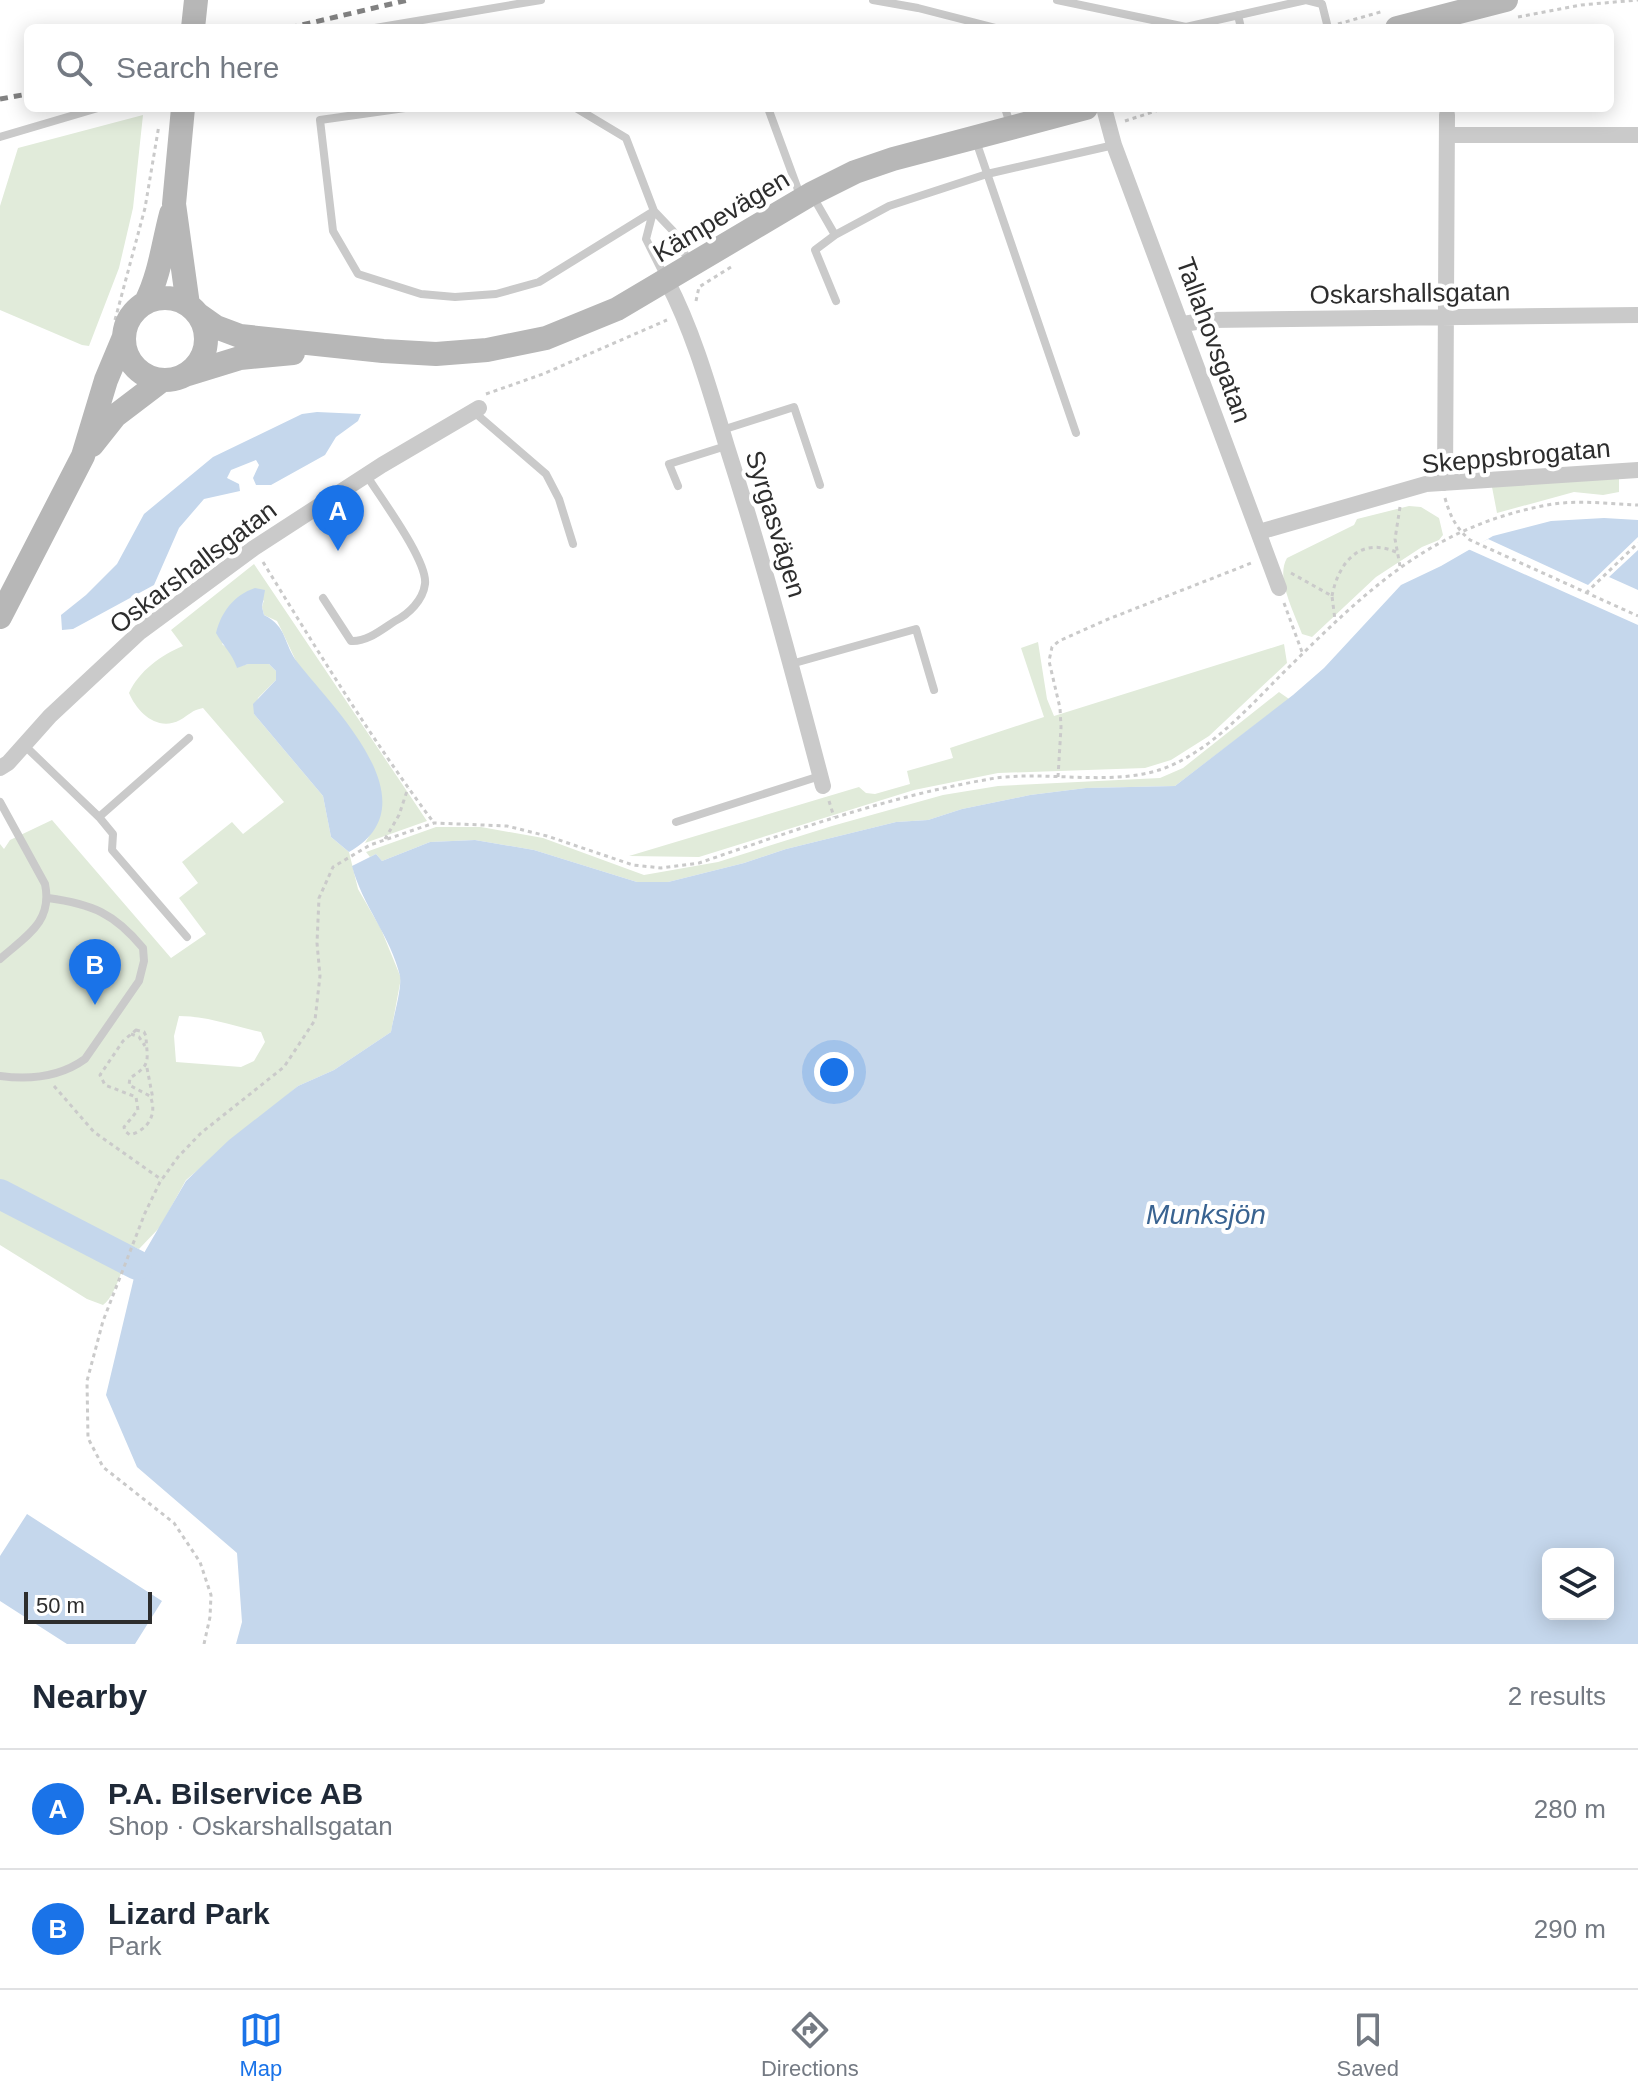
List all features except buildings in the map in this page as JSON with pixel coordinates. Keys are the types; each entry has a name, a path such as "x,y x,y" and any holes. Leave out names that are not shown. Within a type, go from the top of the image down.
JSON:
{"main road":[{"path":"193,24 196,0"},
{"path":"1392,19 1507,9"},
{"path":"0,617 83,456 106,380 130,317 146,302 158,271 174,204 183,112"},
{"name":"Kämpevägen","path":"194,310 216,327 240,336 383,351 436,354 487,350 546,338 617,309 855,172 975,137 1008,118 1055,112"},
{"path":"124,337 130,361 138,371 161,381 187,375 204,354 207,340 205,327 194,310 174,204"},
{"path":"146,302 170,298 194,310"},
{"name":"Kämpevägen","path":"187,375 240,358 274,353 383,351"},
{"path":"83,456 115,416 161,381"}],"street":[{"name":"Tallahovsgatan","path":"1105,112 1114,145 1279,588"},
{"path":"1445,483 1447,115"},
{"path":"1447,135 1638,135"},
{"name":"Syrgasvägen","path":"667,281 683,311 761,552 822,781"},
{"name":"Oskarshallsgatan","path":"1183,324 1209,320 1638,315"},
{"name":"Oskarshallsgatan","path":"0,768 50,716 140,632 254,548 366,475 476,410"},
{"name":"Skeppsbrogatan","path":"1259,532 1426,484 1638,470"}],"lane":[{"path":"399,24 541,0"},
{"path":"873,0 980,24"},
{"path":"1057,0 1172,24"},
{"path":"1199,24 1306,0 1322,4 1327,24"},
{"path":"1238,15 1240,24"},
{"path":"0,137 84,112"},
{"path":"377,112 320,120 333,231 358,274 421,294 455,297 496,294 539,282 654,211"},
{"path":"583,112 626,138 654,211 673,231 691,266"},
{"path":"769,112 794,183 835,235"},
{"path":"975,137 1076,433"},
{"path":"836,301 815,250 835,235 889,206 987,174 1114,145"},
{"path":"654,211 646,239 667,281"},
{"path":"678,486 669,464 794,407 820,485"},
{"path":"476,410 546,474 559,499 573,544"},
{"path":"323,598 351,641 361,642 406,615 420,599 425,583 423,569 366,475"},
{"path":"791,664 916,629 934,690"},
{"path":"99,817 189,738"},
{"path":"24,745 99,817 113,834 112,850 187,937"},
{"path":"676,822 822,781"},
{"path":"0,802 45,884 48,898 47,908 38,925 0,959"},
{"path":"0,1076 25,1078 75,1066 85,1059 139,981 144,961 143,948 117,920 92,906 48,898"}],"path":[{"path":"1507,9 1638,0"},
{"path":"1352,24 1392,19"},
{"path":"1445,483 1448,508 1460,532 1496,554 1638,616"},
{"path":"1400,566 1396,552 1396,528 1403,490"},
{"path":"204,1644 211,1595 200,1562 174,1523 103,1467 88,1438 87,1381 103,1321 145,1213 162,1180 201,1133 284,1067 315,1020 319,996 319,898 333,867 370,845 434,823 507,826 547,836 621,862 661,868 699,863 834,817 993,778 1135,774 1170,766 1230,726 1335,622 1400,566 1460,532 1508,515 1554,504 1638,505"},
{"path":"1586,593 1638,543"},
{"path":"254,548 408,788 434,823"},
{"path":"1335,622 1332,596 1338,572 1348,558 1356,552 1378,549 1396,552"},
{"path":"1058,777 1060,708 1049,661 1052,647 1059,641 1106,620 1270,562 1332,596"},
{"path":"1279,588 1302,654"},
{"path":"384,840 399,815 408,788"},
{"path":"136,1030 144,1032 153,1102 153,1117 139,1132 130,1135 124,1127 138,1110 136,1097 105,1085 100,1075 116,1050 136,1030"},
{"path":"147,1068 130,1078 129,1085 150,1096 153,1102"},
{"path":"46,1075 94,1132 162,1180"}],"green space":[{"path":"143,115 133,208 119,268 89,346 0,310 0,206 18,148"},
{"path":"1619,477 1619,492 1603,495 1574,492 1497,513 1492,487"},
{"path":"1409,506 1421,507 1439,518 1443,535 1439,540 1422,547 1376,577 1312,637 1302,634 1283,576 1287,558 1354,525 1357,519"},
{"path":"254,564 427,821 365,843 374,828 277,621 264,615 264,600 222,644 232,652 237,667 269,664 276,671 276,680 258,698 254,714 323,796 331,837 349,852 358,889 381,929 401,978 391,1032 334,1070 298,1086 186,1180 160,1227 139,1249 131,1246 116,1287 103,1305 87,1299 0,1245 0,844 4,849 10,840 52,820 171,958 206,934 179,898 198,883 182,862 232,822 243,834 284,802 203,708 180,720 163,724 149,718 133,700 129,693 145,671 183,646 171,630","holes":["179,1016 261,1032 265,1042 254,1061 241,1067 176,1062 174,1036"]},
{"path":"1038,642 1047,699 1054,716 1284,644 1287,663 1209,736 1171,760 1145,768 998,773 914,790 699,857 629,856 859,787 866,793 875,794 910,784 907,771 953,758 950,748 1044,717 1021,648"},
{"path":"1279,692 1289,699 1175,786 1086,788 1030,795 962,809 928,820 896,822 668,882 637,882 534,850 475,840 430,842 382,861 376,854 370,857 366,852 436,827 481,827 543,838 644,875 718,862 943,795 998,786 1160,778 1183,768"}],"water":[{"path":"302,414 361,414 358,421 336,437 325,455 271,485 256,485 253,478 259,465 256,460 231,470 227,478 239,484 240,491 204,499 179,528 154,585 73,629 62,630 61,615 117,564 144,514 213,457"},
{"name":"Munksjön","path":"1638,520 1638,1644 236,1644 242,1622 237,1553 137,1467 106,1395 137,1265 186,1181 229,1140 298,1086 334,1070 391,1032 400,976 352,866 376,854 382,861 430,842 475,840 534,850 637,882 668,882 896,822 928,820 962,809 1030,795 1086,788 1175,786 1324,668 1401,585 1493,536 1551,521"},
{"path":"255,588 265,590 264,615 281,630 298,663 352,730 369,757 380,783 382,809 373,832 349,852 331,837 323,796 254,714 253,704 276,680 276,671 269,664 248,664 237,668 216,633 230,605"},
{"path":"27,1514 162,1601 135,1644 67,1644 0,1601 0,1556"}],"pier":[{"path":"1638,537 1638,550 1609,577 1638,590 1638,625 1468,549 1488,539 1588,585"}],"waterway":[{"path":"0,1194 137,1265"}],"railway":[{"path":"306,24 408,0"},
{"path":"0,99 24,95"}],"place":[{"name":"P.A. Bilservice AB","path":"338,551"},
{"name":"Lizard Park","path":"95,1005"}]}
